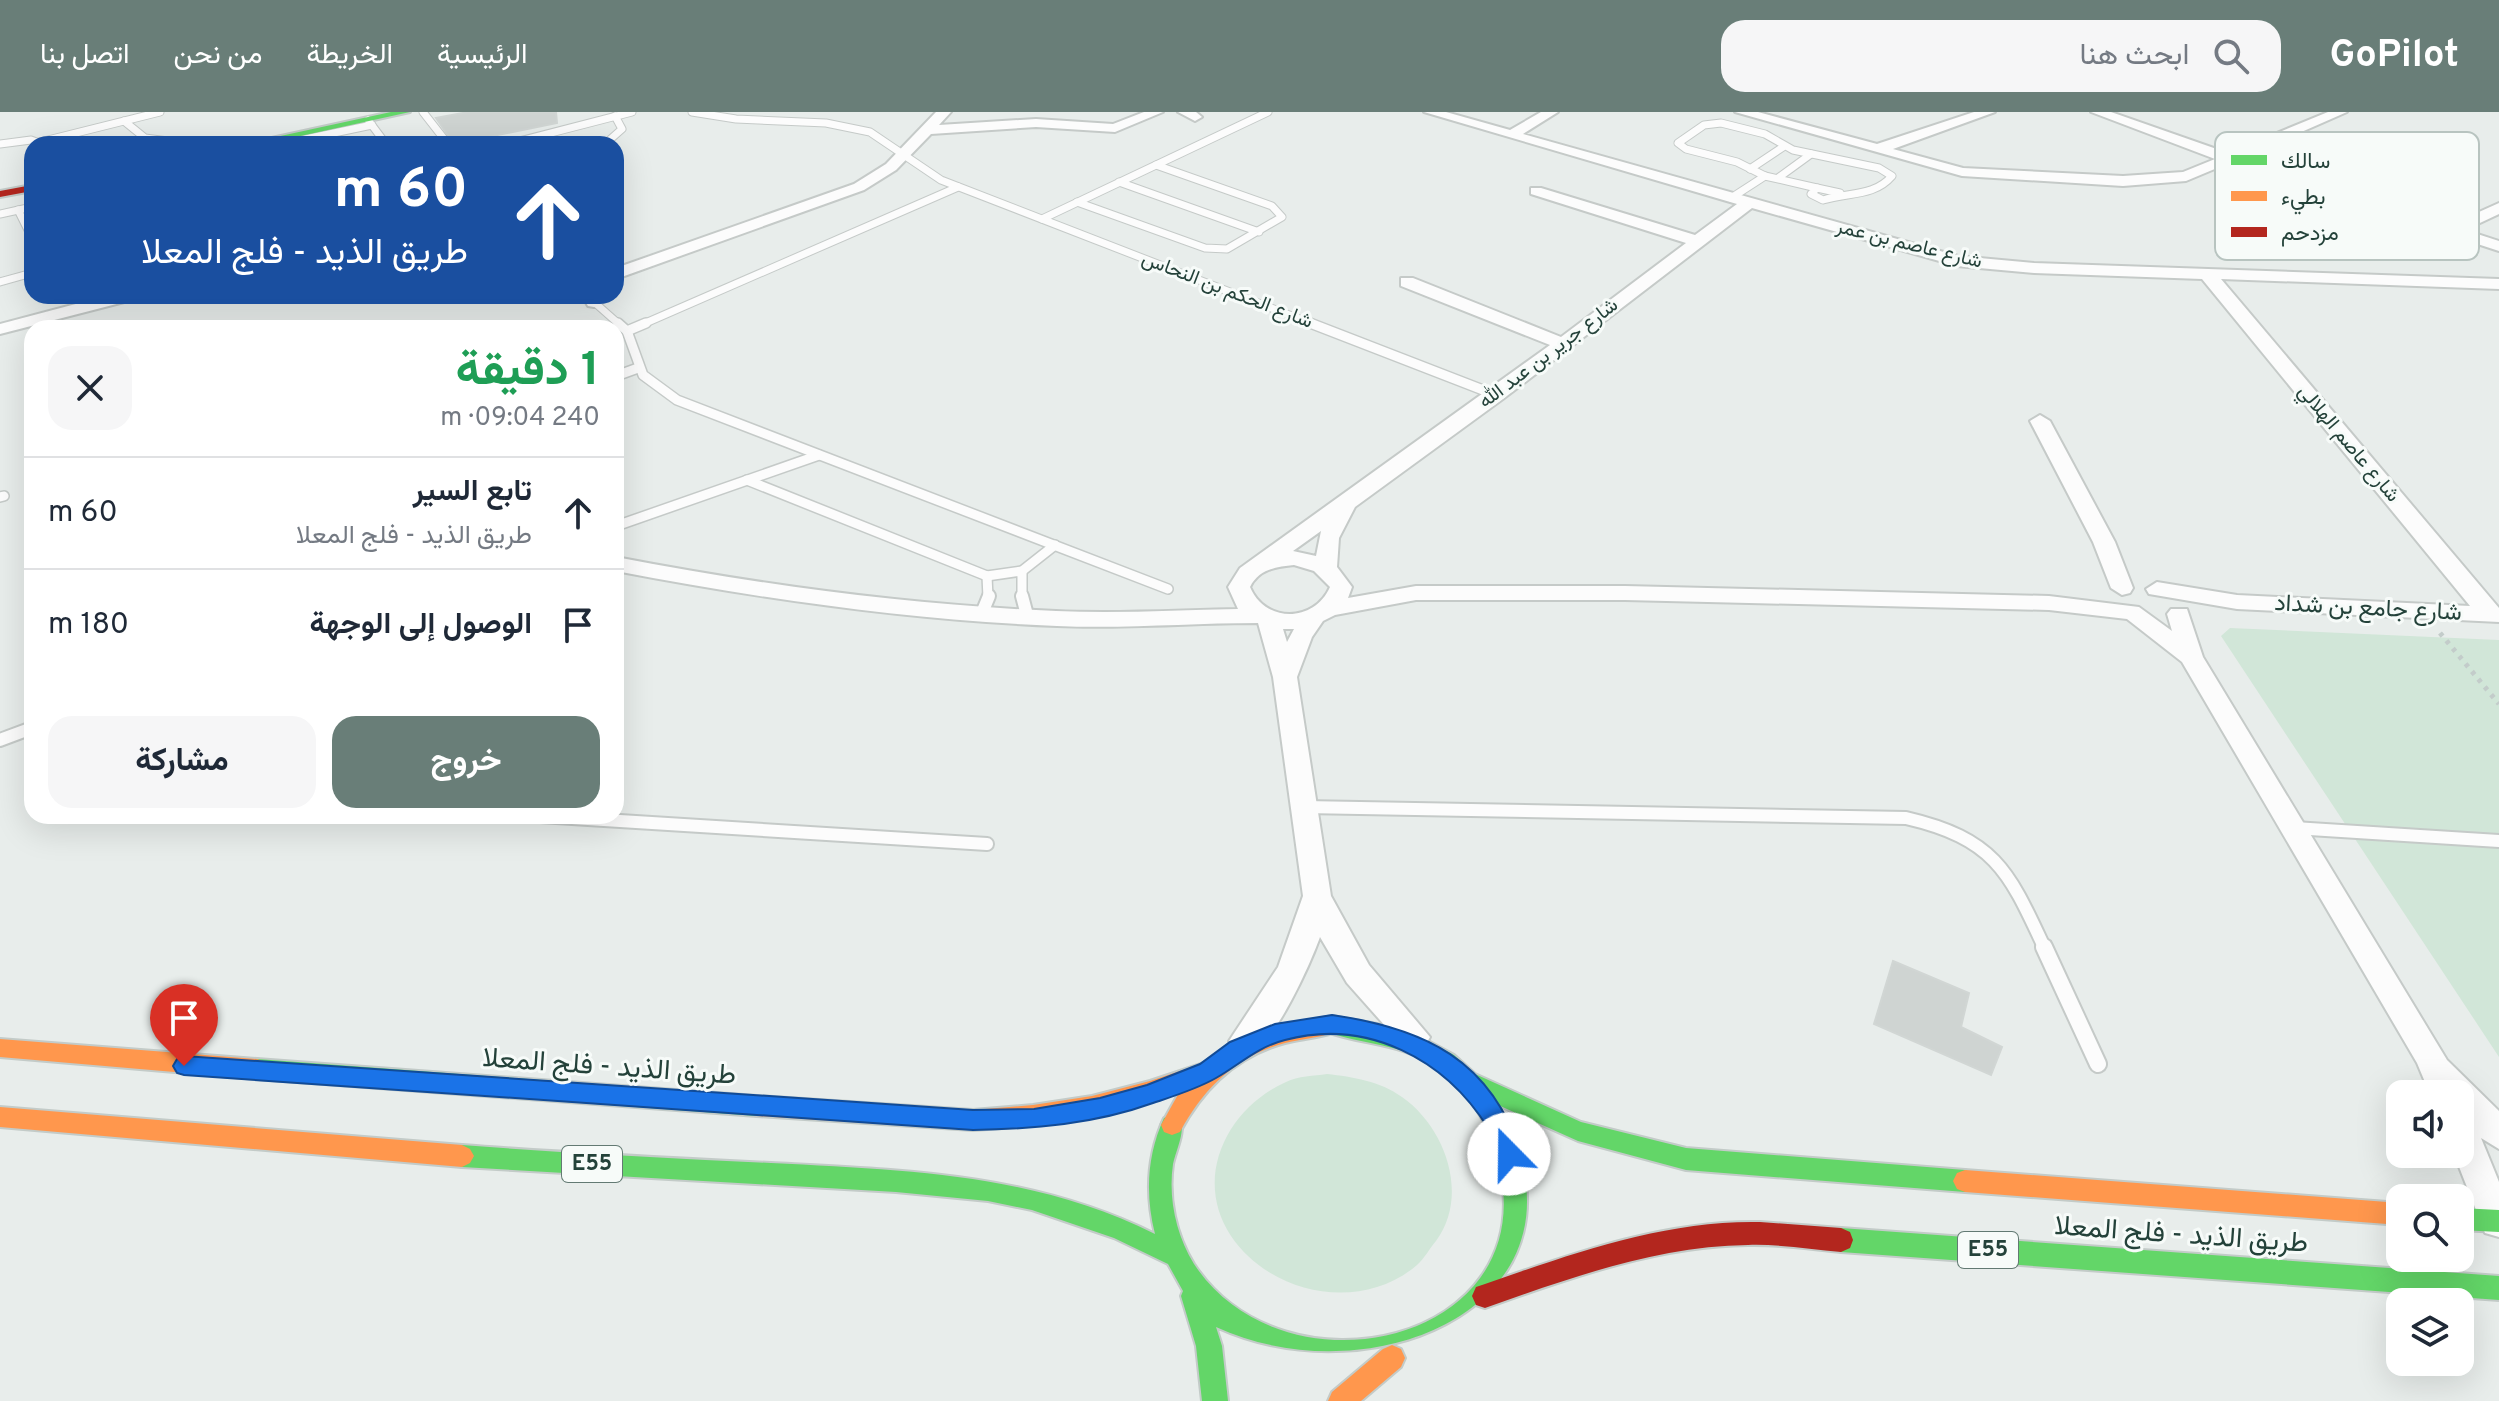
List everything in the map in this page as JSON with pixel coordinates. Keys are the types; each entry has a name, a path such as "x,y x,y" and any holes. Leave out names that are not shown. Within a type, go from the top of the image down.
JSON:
{"main road":[{"path":"295,136 405,112"},
{"path":"0,194 24,190"},
{"path":"1341,1401 1399,1353 1447,1331 1485,1296 1513,1242 1518,1182 1501,1126 1466,1079 1428,1050 1381,1031 1332,1025 1283,1031 1238,1049 1208,1071 1178,1108 1160,1154 1158,1203 1171,1254 1192,1287 1232,1325 1284,1351 1342,1361 1399,1353"},
{"name":"طريق الذيد - فلج المعلا","path":"0,1048 464,1087 973,1120 1034,1119 1100,1108 1149,1095 1208,1071"},
{"name":"طريق الذيد - فلج المعلا","path":"1466,1079 1578,1131 1686,1159 2386,1213"},
{"name":"E55","path":"0,1117 475,1157 964,1185 1026,1193 1076,1206 1126,1228 1171,1254"},
{"path":"2474,1220 2498,1221"},
{"name":"طريق الذيد - فلج المعلا","path":"1485,1296 1592,1258 1643,1244 1695,1235 1749,1233 2499,1288"},
{"path":"1192,1287 1209,1346 1215,1401"}],"street":[{"path":"624,271 845,194 882,174 944,112"},
{"path":"925,130 1036,123 1108,128 1156,112"},
{"name":"شارع عاصم بن عمر","path":"1431,112 1957,261 2496,287"},
{"path":"1511,135 1551,112"},
{"path":"1742,112 1962,172 2162,180 2186,176 2215,163"},
{"path":"1877,149 1988,112"},
{"path":"2098,112 2215,154"},
{"path":"2291,132 2340,112"},
{"path":"1536,191 1697,241"},
{"name":"شارع جرير بن عبد الله","path":"1261,564 1496,395 1697,241 1740,200"},
{"path":"2479,217 2499,208"},
{"path":"2479,240 2499,246"},
{"name":"شارع عاصم الهلالي","path":"2207,274 2494,614"},
{"path":"1407,282 1563,344"},
{"path":"34,320 95,304"},
{"path":"0,329 24,323"},
{"path":"2040,421 2104,542 2120,590 2119,601 2191,657"},
{"name":"شارع جرير بن عبد الله","path":"1331,572 1328,538 1335,520 1348,504"},
{"path":"2104,542 2154,588 2173,599 2191,657 2430,1057 2440,1080"},
{"path":"1416,593 1331,572 1294,558 1261,564 1242,578 1239,587 1244,603 1264,617 1285,677 1317,896 1334,935 1358,974 1389,1013 1428,1050"},
{"path":"624,565 799,598 982,613 1123,620 1264,617 1299,621 1416,593 1835,595 2049,603 2163,621 2179,612 2237,602"},
{"path":"1285,677 1301,636 1323,613 1341,587 1331,572"},
{"path":"1176,617 1239,587"},
{"path":"2049,603 2120,590 2154,588 2237,602"},
{"name":"شارع جامع بن شداد","path":"2237,602 2494,614"},
{"path":"1238,1049 1269,1012 1293,973 1309,934 1317,896"},
{"path":"2430,1057 2499,1134"},
{"path":"2474,1161 2498,1221"}],"lane":[{"path":"67,136 160,112"},
{"path":"423,112 442,136"},
{"path":"539,136 632,112"},
{"name":"شارع الحكم بن النحاس","path":"692,112 735,119 845,125 882,137 925,172 958,187 1496,395"},
{"path":"1042,219 1268,112"},
{"path":"614,136 622,129 615,116"},
{"path":"124,121 143,136"},
{"path":"315,136 370,122 380,136"},
{"path":"1716,123 1765,134 1783,147 1811,154 1879,168 1892,176 1871,193 1840,193 1827,200 1818,199 1811,194 1818,187 1765,176 1686,149 1678,143 1704,125 1716,123"},
{"path":"0,144 24,140"},
{"path":"1750,169 1783,147"},
{"path":"1778,178 1811,154"},
{"path":"1077,202 1205,248 1227,249 1282,217 1272,206 1156,165"},
{"path":"1740,200 1765,176"},
{"path":"1119,182 1259,232"},
{"path":"627,331 958,187"},
{"path":"0,214 24,209"},
{"path":"18,210 24,222"},
{"path":"0,282 24,275"},
{"path":"597,304 615,320"},
{"path":"624,328 638,368 652,384 677,400 1168,589"},
{"path":"624,373 638,368"},
{"path":"624,523 819,455"},
{"path":"747,480 987,576 1022,571 1055,545"},
{"path":"1022,571 1021,593 1027,615"},
{"path":"982,613 990,594 987,576"},
{"path":"0,740 24,731"},
{"path":"1304,807 1906,818 1937,824 1968,837 1993,856 2012,879 2098,1064"},
{"path":"624,821 987,844"},
{"path":"2294,828 2499,841"}],"path":[{"path":"2421,611 2499,704"}],"green space":[{"path":"2230,628 2499,640 2499,1057 2221,636"},
{"path":"1327,1074 1375,1083 1402,1097 1417,1110 1441,1144 1452,1183 1446,1223 1422,1260 1395,1280 1370,1289 1318,1291 1293,1284 1269,1272 1248,1256 1231,1236 1220,1214 1215,1191 1216,1168 1222,1147 1247,1109 1286,1082"}],"building":[{"path":"468,112 556,112 557,123 493,136 448,136 436,118"},
{"path":"1893,961 1969,993 1961,1027 2002,1047 1991,1075 1874,1024"}],"traffic: fast":[{"path":"288,136 405,112"},
{"path":"1172,1125 1161,1168 1160,1190 1167,1232 1175,1253 1198,1291 1239,1329 1273,1346 1329,1358 1373,1356 1413,1344 1450,1325 1480,1300 1502,1268 1515,1231 1517,1189 1506,1145 1482,1099 1466,1079 1446,1062 1420,1047 1392,1037 1332,1025"},
{"path":"257,1069 757,1106"},
{"path":"1471,1082 1578,1131 1686,1159 1965,1181"},
{"path":"462,1156 896,1181 988,1190 1077,1212 1171,1254"},
{"path":"2474,1220 2499,1221"},
{"path":"1841,1240 2499,1288"},
{"path":"1194,1296 1209,1346 1215,1401"}],"traffic: slow":[{"path":"1172,1125 1200,1082 1237,1053 1281,1035 1332,1025"},
{"path":"0,1048 257,1069"},
{"path":"757,1106 973,1120 1003,1118 1092,1106 1208,1071"},
{"path":"0,1117 462,1156"},
{"path":"1965,1181 2386,1213"},
{"path":"1341,1401 1392,1358"}],"traffic: jam":[{"path":"0,194 24,190"},
{"path":"1485,1296 1581,1263 1681,1239 1748,1233 1841,1240"}],"route":[{"path":"184,1066 973,1120 1034,1119 1100,1108 1149,1095 1208,1071 1238,1049 1283,1031 1332,1025 1381,1031 1428,1050 1466,1079 1501,1126 1509,1154"}]}
